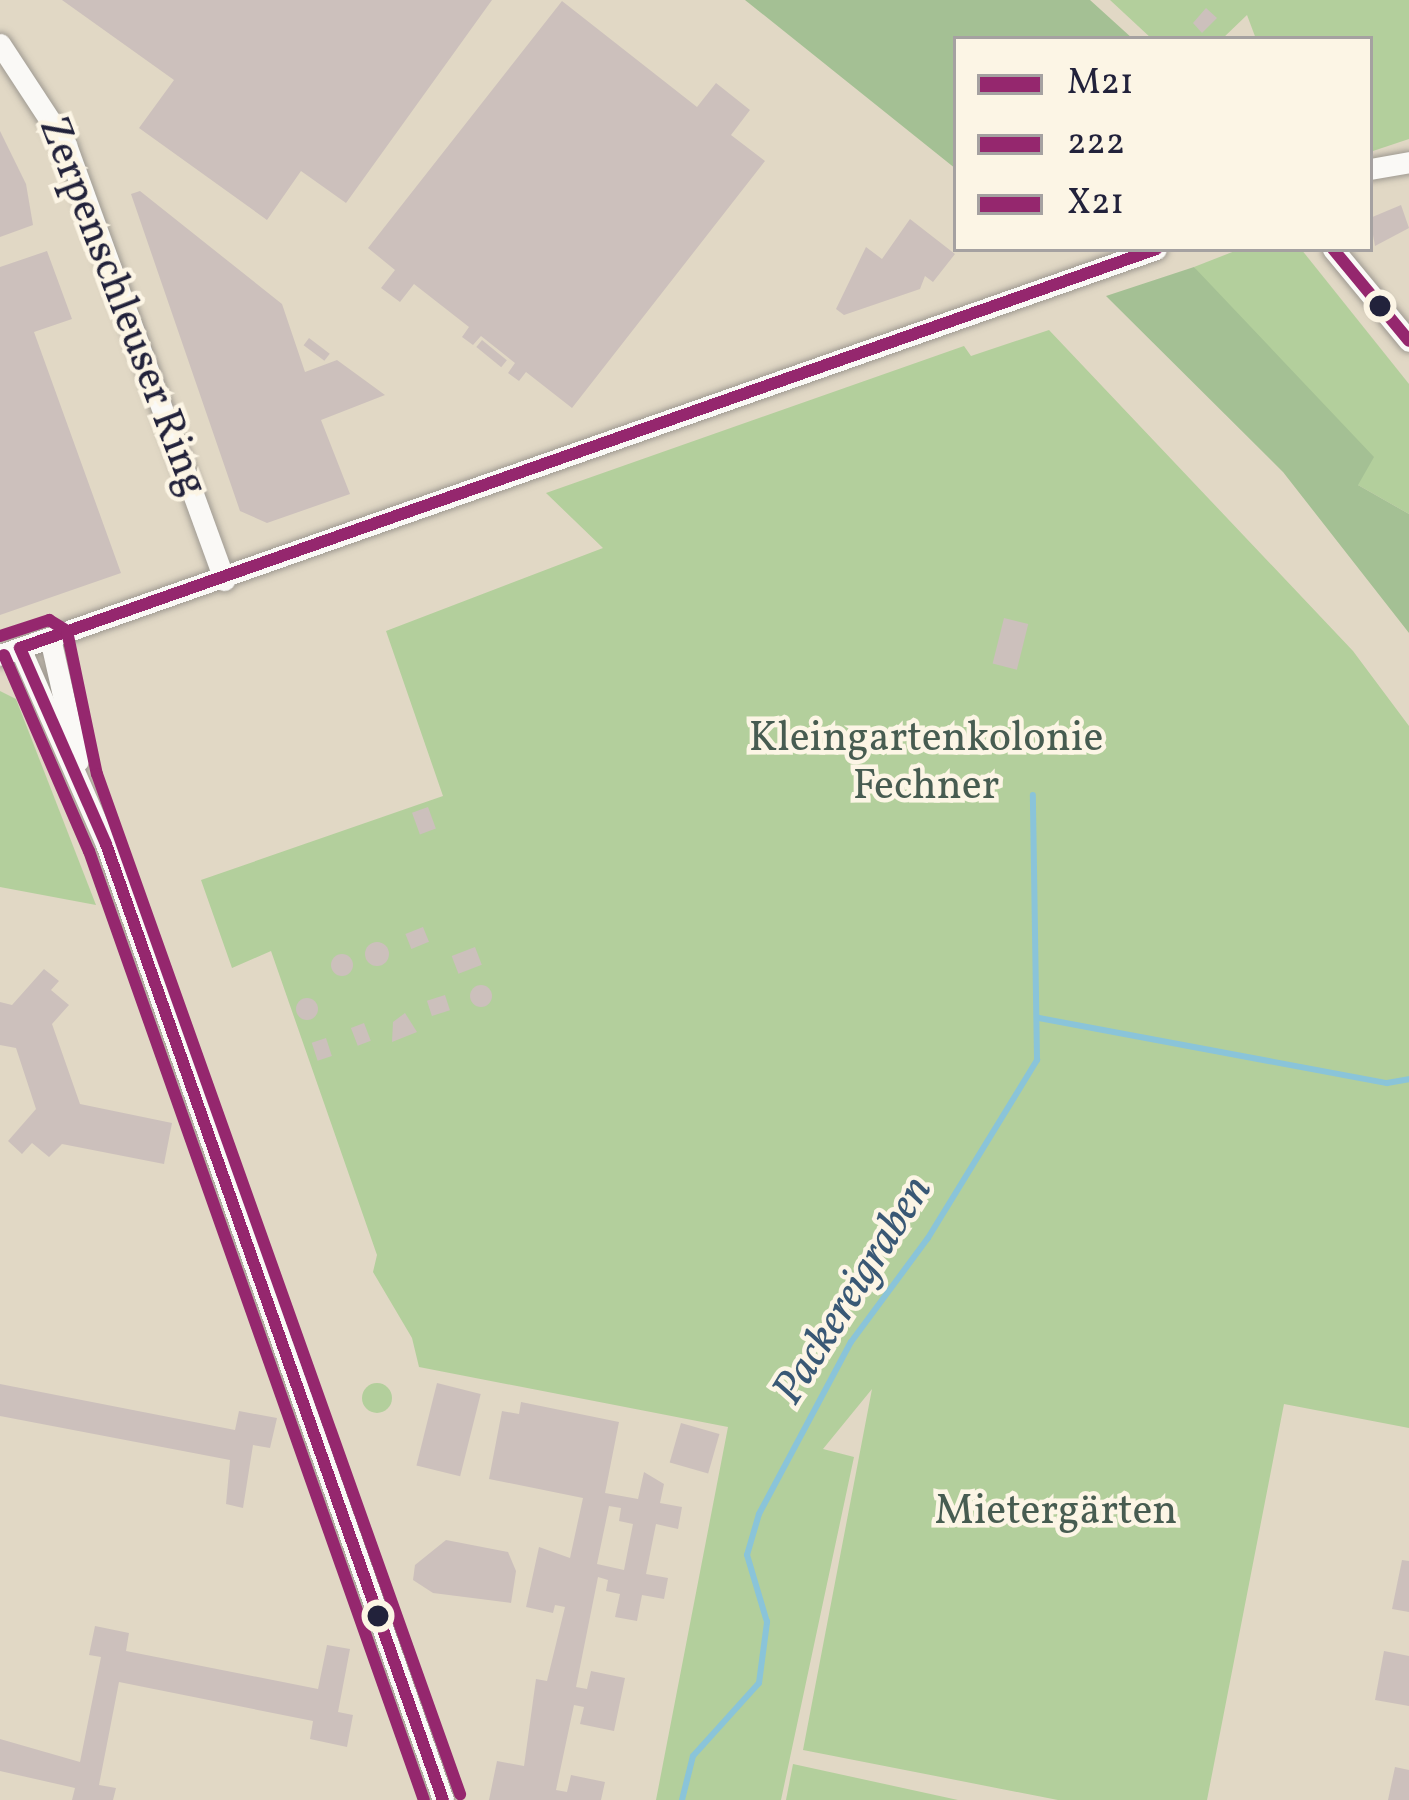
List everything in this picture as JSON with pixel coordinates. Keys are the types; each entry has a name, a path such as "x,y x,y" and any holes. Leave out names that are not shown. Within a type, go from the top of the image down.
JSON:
{"street":[{"name":"Zerpenschleuser Ring","path":"0,44 66,146 224,580"},
{"path":"1373,168 1409,162"},
{"path":"80,779 10,652 1148,252"},
{"path":"1335,252 1409,341"},
{"path":"50,638 80,779 443,1800"}],"green space":[{"path":"745,0 1090,0 1130,36 953,36 953,167"},
{"path":"1110,0 1409,0 1409,139 1373,151 1373,36 1255,36 1247,15 1225,36 1149,36"},
{"path":"1232,252 1303,252 1409,384 1409,514 1358,485 1194,267"},
{"path":"1194,267 1374,457 1358,485 1409,514 1409,633 1283,472 1106,296"},
{"name":"Kleingartenkolonie Fechner","path":"1049,330 1353,651 1409,726 1409,1428 1284,1404 1207,1800 1058,1800 803,1750 872,1389 823,1449 854,1457 781,1800 656,1800 728,1427 419,1367 412,1338 373,1272 377,1255 271,951 232,968 201,880 443,796 386,631 603,548 546,493 964,346 971,356"},
{"path":"0,691 16,699 96,905 0,887"},
{"path":"377,1383 388,1387 392,1398 388,1409 377,1413 366,1409 362,1398 366,1387"},
{"path":"793,1764 958,1800 786,1800"}],"building":[{"path":"62,0 492,0 346,203 301,171 267,220 139,128 174,80"},
{"path":"562,1 697,107 716,83 750,110 731,135 765,161 572,408 526,372 519,381 508,373 515,363 481,336 473,345 462,337 469,327 414,284 400,302 381,288 395,270 368,248"},
{"path":"1206,8 1217,18 1202,33 1193,23"},
{"path":"0,131 26,184 33,225 0,237"},
{"path":"140,191 282,304 305,372 337,360 385,395 321,420 350,494 267,523 240,511 131,194"},
{"path":"1401,205 1409,228 1375,246 1373,217"},
{"path":"910,219 955,254 933,282 925,276 920,289 844,315 836,309 866,247 882,259"},
{"path":"47,251 72,319 34,332 121,573 0,615 0,267"},
{"path":"309,338 330,354 324,361 304,345"},
{"path":"482,340 507,360 501,367 476,347"},
{"path":"1004,618 1028,624 1017,670 993,664"},
{"path":"428,807 436,829 420,834 412,813"},
{"path":"423,927 429,942 411,949 405,934"},
{"path":"377,942 389,954 377,966 365,954"},
{"path":"475,947 482,965 458,974 452,956"},
{"path":"342,954 353,965 342,976 331,965"},
{"path":"44,969 59,981 51,990 69,1005 52,1024 80,1104 172,1123 164,1164 62,1144 49,1157 32,1143 22,1154 8,1141 36,1109 16,1048 0,1045 0,1002 12,1005"},
{"path":"481,985 492,996 481,1007 470,996"},
{"path":"445,995 450,1010 432,1016 427,1001"},
{"path":"307,998 318,1009 307,1020 296,1009"},
{"path":"405,1013 417,1032 392,1042 393,1022"},
{"path":"364,1023 371,1041 358,1046 351,1028"},
{"path":"326,1038 332,1056 318,1061 312,1043"},
{"path":"437,1383 481,1394 460,1476 416,1465"},
{"path":"0,1384 235,1430 239,1411 277,1418 270,1448 253,1445 243,1508 226,1504 230,1460 0,1416"},
{"path":"521,1402 619,1422 605,1493 638,1499 644,1472 664,1484 660,1503 682,1507 678,1529 656,1524 646,1574 668,1578 664,1599 642,1595 637,1621 615,1617 620,1594 606,1591 608,1580 598,1577 576,1687 587,1689 591,1671 625,1678 614,1731 580,1724 584,1707 574,1705 556,1790 567,1792 571,1775 605,1782 601,1800 489,1800 497,1761 524,1766 536,1679 547,1681 565,1607 555,1605 553,1613 526,1607 539,1547 570,1558 583,1498 489,1479 502,1411 519,1414","holes":["609,1506 621,1508 619,1521 633,1524 624,1570 597,1564"]},
{"path":"681,1423 719,1434 708,1473 670,1462"},
{"path":"446,1540 508,1552 516,1571 511,1603 433,1593 413,1580 415,1565"},
{"path":"1402,1560 1409,1561 1409,1612 1392,1609"},
{"path":"95,1626 129,1633 126,1651 318,1689 327,1645 350,1649 338,1712 353,1715 347,1747 310,1739 313,1721 119,1682 99,1785 116,1788 113,1800 72,1800 75,1788 0,1771 0,1739 80,1762 101,1657 89,1655"},
{"path":"1384,1651 1409,1656 1409,1706 1375,1700"},
{"path":"1395,1767 1409,1770 1409,1800 1388,1800"}],"waterway":[{"name":"Packereigraben","path":"682,1800 693,1756 759,1683 767,1622 747,1555 759,1514 851,1342 928,1238 1037,1060 1033,795"},
{"path":"1039,1018 1387,1083 1409,1079"}],"transit line":[{"name":"M21","path":"443,1800 106,844 20,648 1147,252"},
{"name":"M21","path":"1335,252 1409,341"},
{"name":"X21","path":"0,636 49,620 67,631 97,774 460,1794"},
{"name":"222","path":"4,655 89,851 424,1800"}],"park label":[{"name":"Mietergärten","path":"1056,1513"}]}
